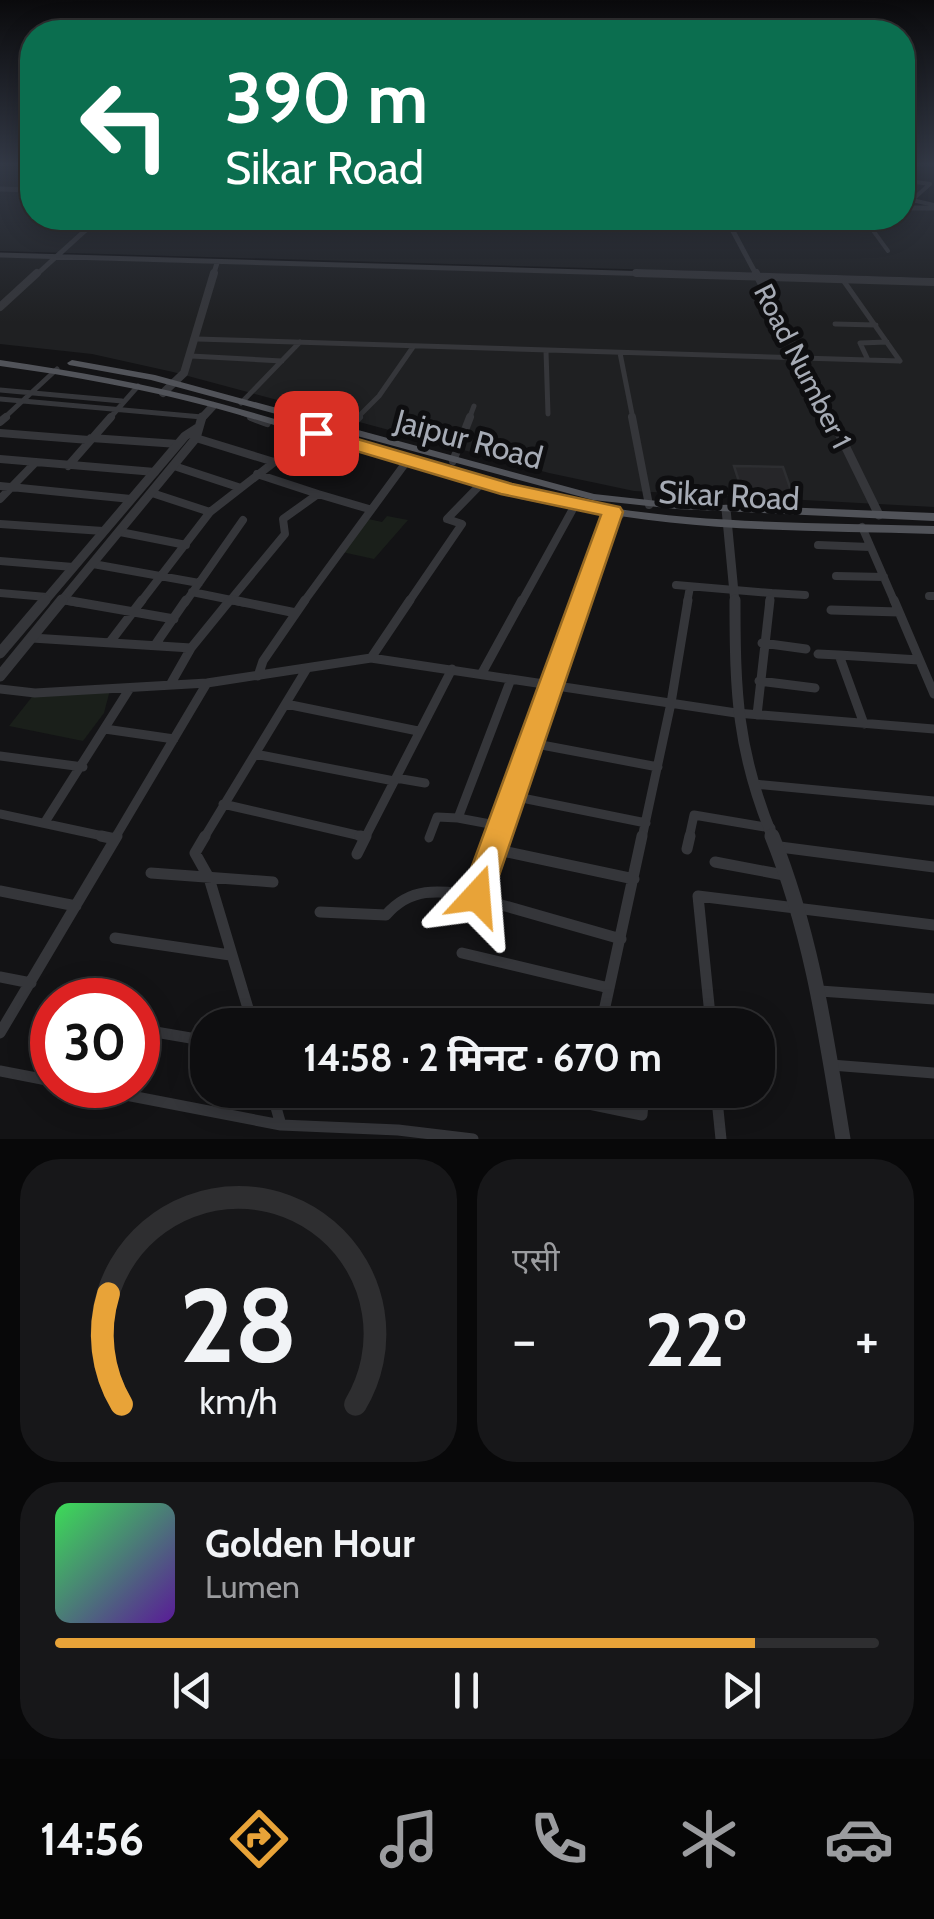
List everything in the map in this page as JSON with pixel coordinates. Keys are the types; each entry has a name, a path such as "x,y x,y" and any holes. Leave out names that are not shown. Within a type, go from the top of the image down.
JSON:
{"main road":[{"name":"Jaipur Road","path":"0,355 104,368 176,385 241,408 576,493 729,519 934,517"},
{"name":"Sikar Road","path":"0,363 56,369 213,406 241,408 405,462 574,507 612,513 934,531"}],"street":[{"path":"0,307 85,230"},
{"name":"Road Number 1","path":"733,230 802,358 879,515"},
{"path":"873,230 888,251"},
{"path":"0,255 934,282"},
{"path":"163,393 176,385 192,356 217,263"},
{"path":"197,339 900,361 843,280"},
{"path":"835,324 876,326"},
{"path":"241,408 300,342"},
{"path":"868,360 860,344 888,342"},
{"path":"344,432 379,396 413,347"},
{"path":"546,351 548,414"},
{"path":"620,353 649,504"},
{"path":"192,356 282,361"},
{"path":"0,422 56,369"},
{"path":"68,466 138,386"},
{"path":"0,390 122,401"},
{"path":"0,399 114,409 199,428 274,462"},
{"path":"0,676 171,469 213,406"},
{"path":"453,461 474,406"},
{"path":"0,653 178,444 199,428"},
{"path":"0,432 178,444"},
{"path":"110,642 210,512 311,433"},
{"path":"0,459 68,466 171,469 238,487"},
{"path":"258,676 262,661 405,462"},
{"path":"0,499 34,464"},
{"path":"257,474 369,509"},
{"path":"371,658 462,524 447,519 482,483"},
{"path":"0,486 131,499"},
{"path":"152,492 210,512"},
{"path":"170,685 191,648 285,534 283,519 318,494"},
{"path":"482,673 574,507"},
{"path":"477,896 612,513"},
{"path":"729,519 735,590 736,713 742,751 800,908 820,991 843,1139"},
{"path":"155,645 243,520"},
{"path":"0,524 104,530 186,544"},
{"path":"863,529 934,694"},
{"path":"818,544 870,547"},
{"path":"0,561 73,567"},
{"path":"93,564 199,582"},
{"path":"836,576 884,577"},
{"path":"676,586 805,595"},
{"path":"605,1008 672,704 690,587"},
{"path":"192,592 296,613"},
{"path":"0,593 174,619"},
{"path":"757,715 762,643 771,593"},
{"path":"831,610 899,612"},
{"path":"0,636 14,637"},
{"path":"32,638 191,648"},
{"path":"762,643 806,650"},
{"path":"818,654 919,660"},
{"path":"839,654 864,724"},
{"path":"0,689 35,693 207,682 371,658 736,713 934,730"},
{"path":"356,854 452,669"},
{"path":"248,1008 209,878 195,853 306,670"},
{"path":"458,818 511,679"},
{"path":"759,681 816,688"},
{"path":"34,978 207,682"},
{"path":"46,822 130,688"},
{"path":"286,704 418,731"},
{"path":"106,729 174,739"},
{"path":"530,744 658,767"},
{"path":"254,754 425,783"},
{"path":"0,756 83,767"},
{"path":"754,784 934,802"},
{"path":"512,796 646,823"},
{"path":"223,804 365,837"},
{"path":"0,814 115,839"},
{"path":"687,849 694,815 771,828"},
{"path":"429,838 438,817 490,824"},
{"path":"780,847 934,867"},
{"path":"493,849 634,878"},
{"path":"715,862 788,876"},
{"path":"151,872 273,882"},
{"path":"0,891 76,906"},
{"path":"320,912 386,915 394,900 409,894 477,896"},
{"path":"477,896 480,901 621,939"},
{"path":"709,1008 698,896 934,924"},
{"path":"115,938 230,955"},
{"path":"462,953 609,988"},
{"path":"0,977 30,983"},
{"path":"0,1032 30,985"},
{"path":"820,991 934,999"},
{"path":"160,1032 190,1037"},
{"path":"831,1064 934,1073"},
{"path":"0,1071 30,1077"},
{"path":"160,1102 281,1125 472,1139"},
{"path":"276,1108 281,1125"},
{"path":"608,1108 642,1115 643,1108"},
{"path":"718,1108 721,1139"}],"shaded area":[{"path":"0,216 20,216 20,230 915,230 915,216 934,216 934,278 0,251"},
{"path":"0,257 934,284 934,507 634,491 549,473 173,372 92,354 0,344"},
{"path":"387,516 408,520 374,559 342,552 364,518 382,522"},
{"path":"110,690 104,713 83,741 9,726 35,693"}],"building":[{"path":"734,466 783,467 794,499 744,497"}],"route":[{"path":"316,433 508,489 613,512 477,896"}]}
